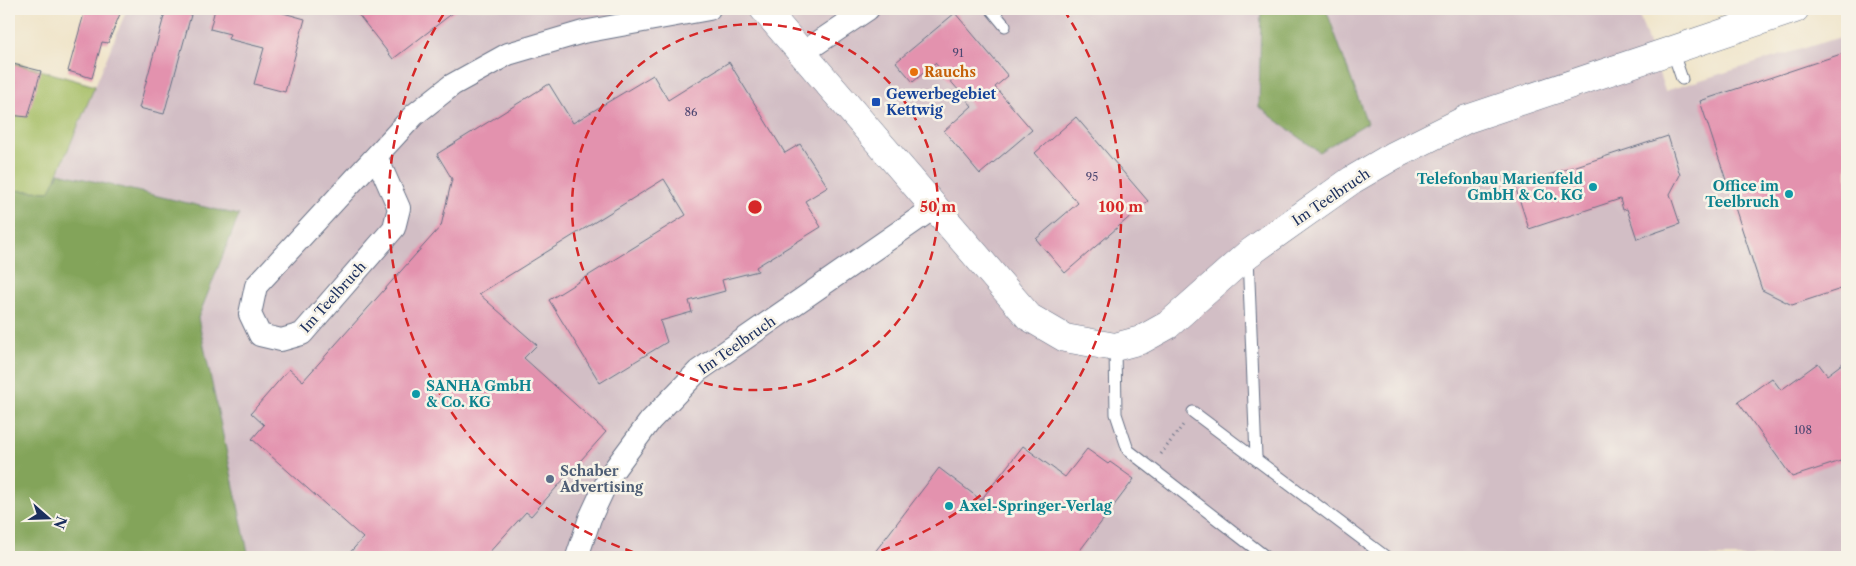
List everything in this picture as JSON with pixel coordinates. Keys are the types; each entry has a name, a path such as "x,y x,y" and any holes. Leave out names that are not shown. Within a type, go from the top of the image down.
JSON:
{"street":[{"name":"Im Teelbruch","path":"376,156 399,208 394,228 302,334 281,340 260,335 250,314 256,286 376,156 414,115 452,85 508,54 583,32 709,9"},
{"name":"Im Teelbruch","path":"764,9 1029,317 1065,338 1115,346 1141,340 1168,325 1248,254 1352,180 1467,119 1795,9"},
{"path":"801,54 868,9"},
{"name":"Im Teelbruch","path":"577,557 590,518 610,475 650,421 698,371 935,207"}],"lane":[{"path":"992,9 1005,26"},
{"path":"1672,50 1682,79"},
{"path":"1248,254 1256,457"},
{"path":"1115,346 1116,414 1120,433 1128,450 1150,469 1266,557"},
{"path":"1194,412 1386,557"}],"path":[{"path":"1150,469 1194,412"}],"shaded area":[{"path":"127,9 1261,9 1259,107 1367,123 1326,9 1637,9 1665,91 1847,35 1847,557 249,557 198,318 239,215 59,173"}],"green space":[{"path":"1261,9 1326,9 1367,123 1319,152 1259,107"},
{"path":"9,61 95,86 50,192 9,190"},
{"path":"59,173 239,215 198,318 249,557 9,557 9,190 49,192"}],"building":[{"path":"122,9 108,43 102,42 92,78 68,71 85,10"},
{"path":"166,9 191,15 164,114 139,108"},
{"path":"215,9 269,9 305,19 285,92 254,84 264,48 228,39 230,34 210,29"},
{"path":"354,9 458,9 393,59"},
{"path":"955,13 1008,76 995,87 1032,130 980,174 944,131 972,106 935,63 913,82 896,62"},
{"name":"Office im Teelbruch","path":"1847,52 1847,287 1792,305 1762,290 1700,101"},
{"path":"729,62 785,153 800,144 828,187 805,201 821,227 756,267 758,271 722,280 725,291 689,301 692,312 660,321 667,342 600,383 549,300 686,215 664,179 479,294 537,345 524,358 606,432 531,516 526,512 485,557 346,557 363,538 252,439 264,425 251,413 289,369 303,381 441,226 452,179 437,154 549,84 573,123 653,75 668,100"},
{"path":"9,63 41,71 28,117 9,115"},
{"path":"1076,117 1148,201 1065,273 1036,239 1078,203 1035,153"},
{"name":"Telefonbau Marienfeld GmbH & Co. KG","path":"1668,136 1680,175 1670,194 1680,224 1637,239 1627,209 1623,210 1620,199 1529,229 1515,186"},
{"path":"1847,360 1847,459 1792,477 1738,402 1772,378 1781,390 1818,363 1827,375"},
{"name":"Axel-Springer-Verlag","path":"1023,446 1065,477 1087,449 1134,479 1075,557 871,557 939,468 981,500"}],"place":[{"name":"Rauchs","path":"914,72"},
{"name":"Gewerbegebiet Kettwig","path":"876,102"},
{"name":"Telefonbau Marienfeld GmbH & Co. KG","path":"1593,187"},
{"name":"Office im Teelbruch","path":"1789,194"},
{"name":"SANHA GmbH & Co. KG","path":"416,394"},
{"name":"Schaber Advertising","path":"550,479"},
{"name":"Axel-Springer-Verlag","path":"949,506"}]}
